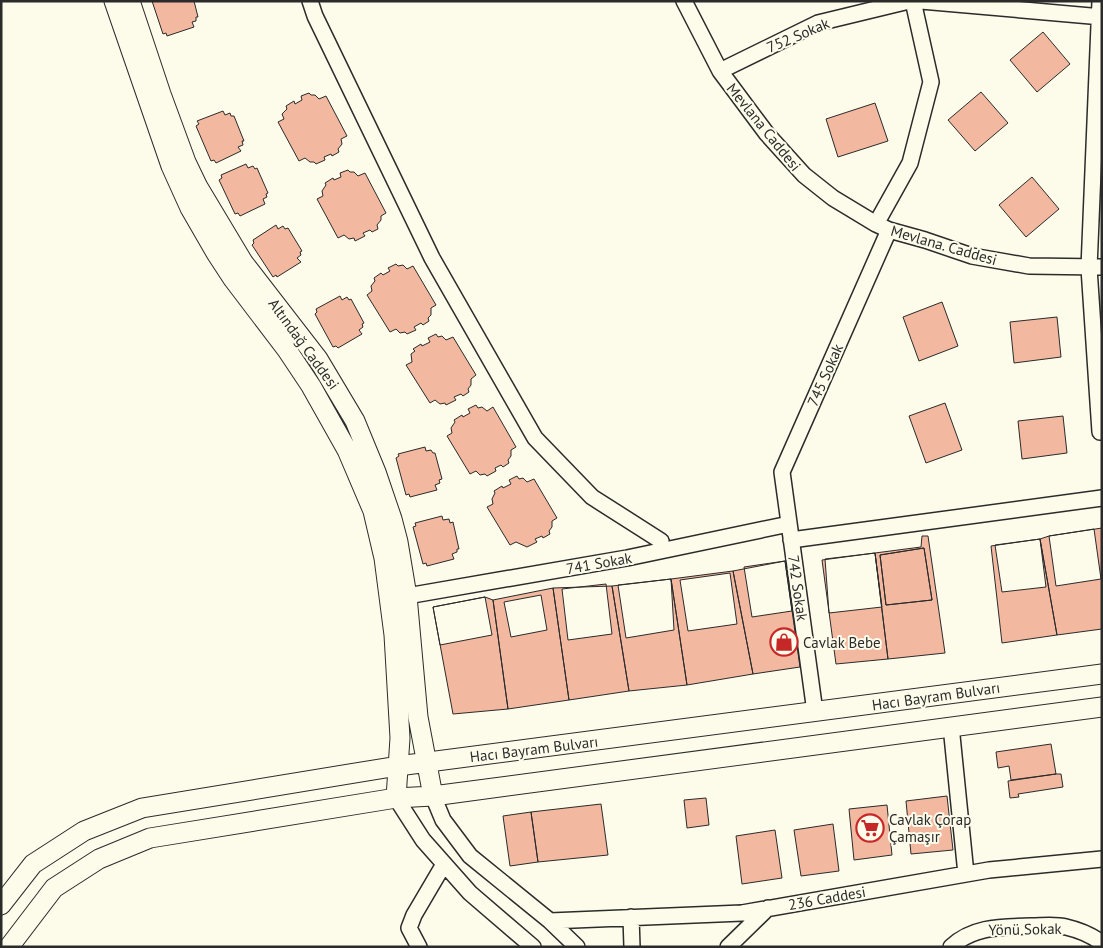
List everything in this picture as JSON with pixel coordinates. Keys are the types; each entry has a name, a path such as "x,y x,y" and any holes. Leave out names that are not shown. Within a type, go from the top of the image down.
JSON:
{"main road":[{"name":"Altındağ Caddesi","path":"114,1 171,166 190,208 224,266 288,350 311,386 347,450 373,511 384,558 394,635 400,713 400,751 396,798"},
{"name":"Altındağ Caddesi","path":"130,1 161,94 186,162 198,187 242,262 318,359 348,409 363,439 392,520 407,596 418,717 433,796"},
{"name":"Hacı Bayram Bulvarı","path":"1,905 33,864 84,831 142,808 398,766 1102,674"},
{"path":"9,947 54,888 99,859 150,838 396,798 433,796 1102,706"}],"street":[{"path":"310,1 315,16 432,258 535,438 592,497 661,541"},
{"name":"Mevlana Caddesi","path":"684,1 720,72 767,134 804,176 819,189 882,227"},
{"name":"752 Sokak","path":"720,72 818,24 911,1"},
{"name":"745 Sokak","path":"789,524 782,472 910,163 931,82 911,1"},
{"path":"921,1 1100,11 1095,268 1100,432"},
{"name":"Mevlana. Caddesi","path":"882,227 972,256 1029,266 1095,268"},
{"path":"791,540 1102,498"},
{"name":"741 Sokak","path":"407,596 627,558 789,524"},
{"name":"742 Sokak","path":"789,524 815,712"},
{"path":"951,726 966,874"},
{"path":"433,796 443,820 470,856 550,921 577,947"},
{"path":"396,798 424,840 470,893 533,947"},
{"name":"236 Caddesi","path":"550,921 742,913 989,870 1102,859"},
{"path":"419,947 409,928 414,915 444,864"},
{"path":"728,947 742,940 768,908"},
{"path":"631,918 632,947"},
{"name":"Yönü Sokak","path":"951,947 960,937 987,928 1042,926 1064,926 1079,931 1102,943"}],"building":[{"path":"152,1 194,1 198,17 196,17 196,21 192,22 194,27 167,36 166,33 163,34"},
{"path":"1043,32 1070,64 1037,92 1010,60"},
{"path":"981,92 1008,123 975,151 948,120"},
{"path":"309,93 319,99 326,96 347,136 341,139 342,144 338,149 339,152 332,156 331,154 324,157 325,160 316,164 305,158 299,161 278,122 284,119 282,114 287,109 286,106 294,101 295,104 302,100 301,96"},
{"path":"875,103 888,141 838,157 826,119"},
{"path":"223,111 225,115 230,113 231,116 234,116 244,141 242,141 243,145 238,147 241,151 216,163 214,160 211,161 196,126 199,124 197,121"},
{"path":"246,164 248,168 253,166 255,169 257,168 268,193 266,194 267,197 263,199 265,204 240,216 238,213 235,214 219,180 222,178 221,175"},
{"path":"348,170 358,176 365,173 386,213 381,216 381,220 377,225 378,229 363,233 365,236 355,241 354,238 349,239 344,235 338,238 317,199 323,196 322,191 326,185 325,183 333,178 334,180 341,177 340,173"},
{"path":"1032,177 1059,209 1026,237 999,205"},
{"path":"276,225 278,229 283,226 285,229 288,228 302,251 300,252 301,255 297,258 301,262 277,277 276,275 273,277 252,245 254,243 253,240"},
{"path":"396,264 398,266 403,265 407,269 413,266 436,305 431,308 429,321 414,327 416,330 407,334 405,332 400,333 396,329 390,332 367,295 372,291 371,286 375,281 374,278 381,273 383,275 390,271 388,268"},
{"path":"340,296 342,300 347,297 349,300 351,299 364,323 362,324 363,327 359,330 362,334 338,348 336,346 333,347 315,314 317,312 316,309"},
{"path":"942,302 958,346 919,361 903,317"},
{"path":"1057,317 1061,357 1014,363 1010,322"},
{"path":"436,334 438,337 442,336 446,340 453,337 476,375 471,379 469,392 463,396 461,394 454,397 456,400 446,405 445,403 440,404 435,400 430,403 406,365 412,362 411,354 415,351 413,349 421,344 422,346 430,342 428,338"},
{"path":"945,403 962,450 926,463 909,416"},
{"path":"476,405 478,408 482,407 487,411 493,407 516,447 511,450 509,463 503,467 501,465 495,468 496,471 487,476 485,474 480,475 476,471 470,474 447,436 452,433 451,428 455,422 454,420 470,413 468,409"},
{"path":"1063,416 1067,453 1022,459 1018,421"},
{"path":"425,447 426,451 431,450 435,453 442,479 439,480 440,483 435,485 437,490 410,497 409,494 406,495 396,458 399,456 398,454"},
{"path":"517,476 519,479 523,478 527,482 534,479 557,518 552,521 550,534 543,538 542,536 535,539 537,542 527,547 516,542 510,545 487,507 493,504 494,491 502,486 503,488 511,484 509,480"},
{"path":"442,516 443,520 449,519 450,523 453,522 459,549 452,554 454,559 427,566 426,563 423,564 413,527 416,526 415,523"},
{"path":"1102,528 1102,629 1057,635 1040,539"},
{"path":"1094,529 1101,579 1056,586 1049,536"},
{"path":"922,536 928,536 945,653 888,659 875,553 921,547","holes":["924,548 932,600 886,605 880,555"]},
{"path":"1040,539 1057,635 1002,643 991,546"},
{"path":"1040,539 1046,587 1002,592 995,545"},
{"path":"924,548 932,600 886,605 880,555"},
{"path":"875,553 888,659 836,664 822,560"},
{"path":"875,553 882,607 829,613 825,559"},
{"path":"785,561 792,611 752,617 744,567"},
{"path":"785,561 800,667 753,674 733,571"},
{"path":"733,571 753,674 687,685 671,579"},
{"path":"730,573 737,624 688,631 680,580"},
{"path":"671,579 687,685 629,691 612,586"},
{"path":"671,579 674,630 626,638 618,585"},
{"path":"606,584 612,634 568,640 562,589"},
{"path":"612,586 629,691 569,700 553,588"},
{"path":"553,588 569,700 508,709 493,600"},
{"path":"541,595 547,630 511,637 504,602"},
{"path":"485,597 492,635 440,645 433,607"},
{"path":"485,597 493,600 508,709 453,714 433,607"},
{"path":"1051,744 1056,774 1011,780 1009,766 998,768 996,752"},
{"path":"1061,774 1063,787 1018,794 1019,797 1010,798 1008,781"},
{"path":"947,796 953,850 911,854 906,801"},
{"path":"706,798 709,825 687,828 684,800"},
{"path":"601,804 608,855 538,862 531,812"},
{"path":"887,805 892,855 854,860 849,809"},
{"path":"531,812 538,862 510,866 503,816"},
{"path":"833,824 839,871 801,876 794,830"},
{"path":"775,830 782,878 742,884 736,836"}],"place":[{"name":"Cavlak Bebe","path":"784,642"},
{"name":"Cavlak Çorap Çamaşır","path":"870,828"}]}
